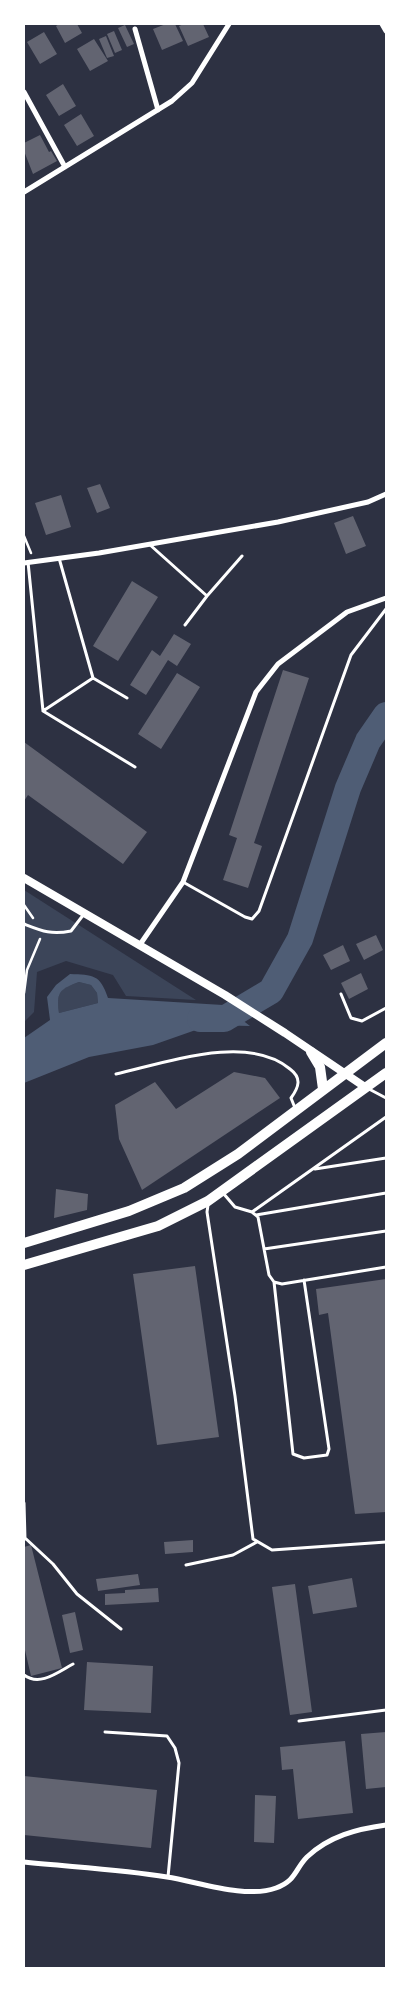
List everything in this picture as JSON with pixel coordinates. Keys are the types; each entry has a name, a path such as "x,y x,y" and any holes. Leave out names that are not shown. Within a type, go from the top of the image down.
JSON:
{"main road":[{"path":"24,1243 129,1211 184,1188 238,1154 386,1043"},
{"path":"311,1052 320,1067 323,1089"},
{"path":"24,1265 158,1226 208,1201 386,1073"}],"street":[{"path":"24,192 158,110 192,83 229,24"},
{"path":"382,24 386,31"},
{"path":"134,29 158,110"},
{"path":"24,92 65,166"},
{"path":"28,562 99,553 278,522 368,502 386,494"},
{"path":"139,947 183,882 256,692 278,664 347,612 386,598"},
{"path":"24,878 225,996 285,1033 365,1087"},
{"path":"24,1862 168,1877 192,1883 257,1892 277,1888 296,1876 306,1858 339,1836 357,1829 386,1825"}],"lane":[{"path":"149,544 207,596"},
{"path":"185,625 207,596 242,556"},
{"path":"59,557 93,678 127,698"},
{"path":"28,562 43,711"},
{"path":"183,882 245,917 252,919 259,911 351,656 386,609"},
{"path":"43,711 93,678"},
{"path":"43,711 135,767"},
{"path":"24,924 44,933 71,932 84,914"},
{"path":"341,994 351,1018 362,1022 386,1008"},
{"path":"116,1074 194,1055 233,1052 260,1054 280,1060 293,1071 299,1080 298,1088 291,1098 296,1109"},
{"path":"365,1087 386,1098"},
{"path":"252,1212 386,1118"},
{"path":"312,1169 386,1158"},
{"path":"221,1191 235,1207 256,1215 269,1275 274,1282 293,1454 304,1458 326,1455 329,1449 304,1280"},
{"path":"256,1215 386,1193"},
{"path":"208,1201 206,1212 235,1396 253,1539 272,1550 386,1542"},
{"path":"264,1249 386,1231"},
{"path":"274,1282 282,1284 386,1267"},
{"path":"24,1503 24,1538 53,1564 77,1594 121,1629"},
{"path":"186,1565 243,1552 257,1542"},
{"path":"24,1675 30,1679 40,1681 73,1664"},
{"path":"299,1721 386,1710"},
{"path":"105,1732 167,1736 175,1748 180,1763 168,1877"}],"path":[{"path":"24,536 28,562"},
{"path":"24,993 34,951 44,933"}],"shaded area":[{"path":"24,890 196,1000 126,996 113,975 66,961 37,972 34,1012 24,1022"},
{"path":"70,974 95,977 102,984 108,998 223,1005 250,1026 210,1025 153,1045 89,1057 24,1083 24,1038 50,1020 47,997 56,985","holes":["79,982 91,985 97,993 98,1003 59,1013 58,1000 64,989"]},
{"path":"79,982 91,985 97,993 98,1003 59,1013 58,1000 60,992"}],"building":[{"path":"59,24 77,24 82,33 65,43 56,26"},
{"path":"166,24 175,24 183,41 162,50 153,29"},
{"path":"184,24 203,24 209,37 188,46 179,26"},
{"path":"125,25 134,44 127,47 118,28"},
{"path":"114,31 122,50 115,53 107,34"},
{"path":"44,32 57,54 40,64 27,42"},
{"path":"106,36 114,56 107,58 99,39"},
{"path":"94,39 108,61 90,71 77,49"},
{"path":"63,84 76,106 59,116 46,95"},
{"path":"81,114 94,136 77,146 64,125"},
{"path":"40,135 49,152 51,151 57,161 33,174 24,151 24,143"},
{"path":"100,484 110,508 97,513 87,488"},
{"path":"61,495 71,527 46,535 35,503"},
{"path":"353,516 366,546 346,554 334,523"},
{"path":"132,581 158,597 118,661 93,646"},
{"path":"174,634 191,644 177,666 168,660 146,695 130,685 152,650 160,656"},
{"path":"283,670 309,678 254,843 262,846 248,888 223,880 237,838 229,835"},
{"path":"177,673 200,687 161,749 138,734"},
{"path":"24,742 147,832 123,864 28,795 24,801"},
{"path":"376,935 383,950 364,960 356,944"},
{"path":"343,945 350,961 331,970 323,955"},
{"path":"361,973 368,989 349,999 341,983"},
{"path":"234,1072 265,1078 280,1098 142,1190 119,1139 115,1105 155,1082 176,1109"},
{"path":"56,1189 88,1194 87,1210 54,1218"},
{"path":"195,1266 219,1437 157,1445 133,1274"},
{"path":"386,1279 386,1512 355,1514 328,1313 319,1315 316,1289"},
{"path":"193,1540 193,1552 165,1554 164,1542"},
{"path":"31,1545 62,1668 31,1676 24,1646 24,1547"},
{"path":"138,1574 140,1585 98,1591 96,1579"},
{"path":"352,1578 357,1607 313,1614 308,1586"},
{"path":"295,1584 312,1712 290,1715 272,1587"},
{"path":"158,1588 159,1602 105,1605 105,1594 125,1593 125,1590"},
{"path":"75,1612 83,1650 70,1653 62,1615"},
{"path":"87,1662 153,1666 151,1713 84,1710"},
{"path":"386,1732 386,1787 366,1789 361,1734"},
{"path":"345,1741 353,1813 298,1819 293,1769 282,1770 280,1747"},
{"path":"24,1776 157,1790 151,1848 24,1835"},
{"path":"255,1795 276,1796 274,1843 254,1842"}],"waterway":[{"path":"200,1019 224,1019 271,991 300,939 348,788 368,741 386,715"}]}
